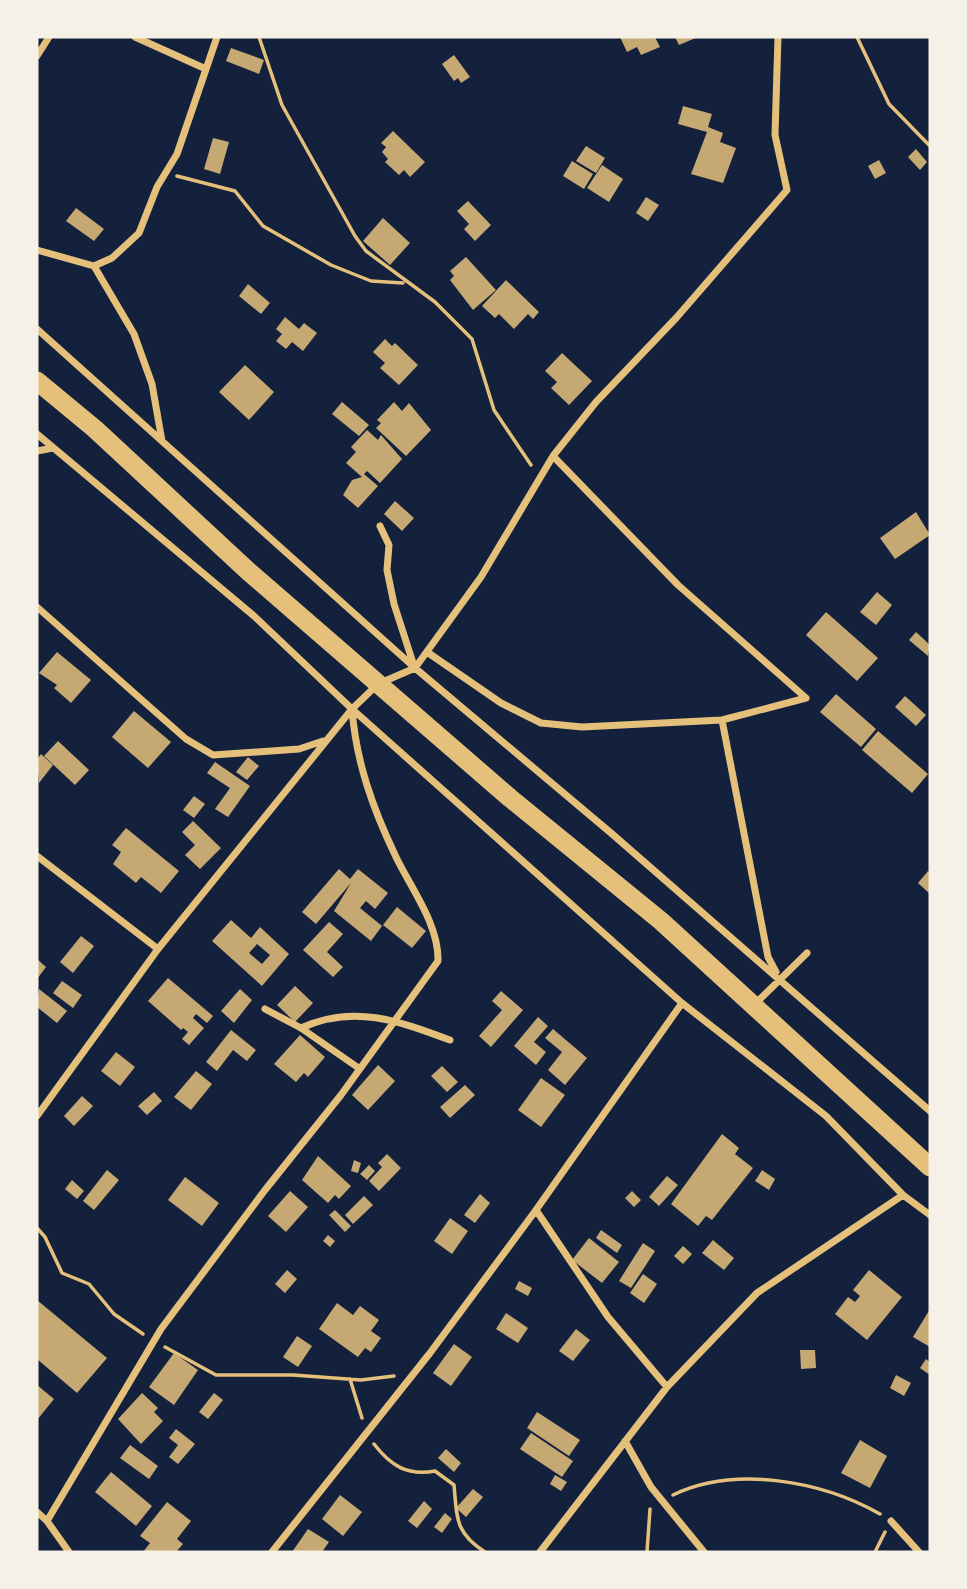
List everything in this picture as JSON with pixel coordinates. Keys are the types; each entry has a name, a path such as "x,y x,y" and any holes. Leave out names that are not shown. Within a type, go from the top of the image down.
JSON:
{"highway":[{"path":"37,381 95,429 248,570 378,684 510,798 661,921 930,1167"}],"street":[{"path":"37,55 49,37"},
{"path":"135,37 206,69"},
{"path":"37,250 94,266 112,258 139,233 165,173 177,154 217,37"},
{"path":"37,1116 159,949 352,709 378,684 415,668 481,577 553,456 596,402 677,317 787,190 775,135 778,37"},
{"path":"94,266 134,334 152,384 162,441"},
{"path":"37,329 415,668 780,978 930,1111"},
{"path":"37,434 254,616 352,709 682,1003 826,1115 903,1195 930,1215"},
{"path":"37,451 53,448"},
{"path":"427,652 501,704 541,723 582,727 722,720 806,698 678,585 553,456"},
{"path":"380,526 389,545 387,570 394,604 415,668"},
{"path":"37,607 186,739 213,755 299,749 327,740"},
{"path":"47,1521 154,1341 265,1190 360,1069 438,961 438,945 368,793 355,748 352,709"},
{"path":"722,720 768,957 780,978"},
{"path":"37,856 159,949"},
{"path":"754,1005 807,953"},
{"path":"272,1552 414,1373 536,1210 682,1003"},
{"path":"265,1009 301,1028 360,1069"},
{"path":"301,1028 325,1017 348,1014 394,1021 450,1040"},
{"path":"540,1552 667,1387 757,1293 903,1195"},
{"path":"536,1210 608,1317 667,1387"},
{"path":"625,1441 651,1487 704,1552"},
{"path":"37,1512 47,1521 69,1552"},
{"path":"891,1521 919,1552"}],"path":[{"path":"259,37 282,105 355,236 366,251 435,302 472,339 494,410 541,478"},
{"path":"857,37 889,104 930,146"},
{"path":"165,173 235,191 262,226 331,265 370,281 406,283"},
{"path":"37,1228 45,1237 62,1273 89,1284 114,1314 154,1341 216,1376 293,1375 350,1379 414,1373"},
{"path":"350,1379 366,1434 389,1463 416,1474 435,1471 454,1485 457,1524 470,1543 485,1552"},
{"path":"662,1500 695,1484 737,1477 851,1498 891,1521 875,1552"},
{"path":"647,1552 651,1487"}],"building":[{"path":"620,37 655,37 660,47 641,55 637,47 627,52"},
{"path":"675,37 698,37 679,45"},
{"path":"231,48 264,60 259,74 226,61"},
{"path":"454,55 470,77 461,83 458,78 454,81 442,64"},
{"path":"683,106 712,114 708,127 723,133 720,142 736,148 723,183 691,174 707,132 678,124"},
{"path":"393,131 425,162 410,177 404,170 399,175 385,162 388,159 382,152 386,147 381,143"},
{"path":"213,138 229,142 220,174 204,169"},
{"path":"586,146 605,158 596,173 576,161"},
{"path":"916,149 927,162 920,170 908,157"},
{"path":"879,160 886,173 875,179 868,166"},
{"path":"572,161 593,174 584,189 563,176"},
{"path":"602,165 623,179 609,202 587,188"},
{"path":"646,197 659,205 648,221 636,213"},
{"path":"468,201 491,225 475,241 464,229 469,224 457,211"},
{"path":"76,208 104,229 94,241 66,221"},
{"path":"383,218 410,243 390,265 363,241"},
{"path":"466,257 496,290 473,310 450,280 454,276 450,271"},
{"path":"506,280 539,312 533,319 528,314 514,329 499,314 495,318 482,306"},
{"path":"248,284 270,303 261,314 239,296"},
{"path":"285,317 299,329 304,323 317,333 303,351 292,342 286,349 276,341 282,334 276,329"},
{"path":"385,339 392,346 395,343 418,365 399,385 380,368 385,363 373,352"},
{"path":"562,353 592,381 569,405 551,388 557,382 545,371"},
{"path":"245,365 274,392 249,420 219,392"},
{"path":"342,402 369,425 359,436 332,414"},
{"path":"394,402 402,411 409,403 431,430 406,456 376,428 381,423 377,420"},
{"path":"367,430 378,440 381,435 402,459 380,483 367,471 364,474 378,486 358,508 343,495 352,480 362,477 346,463 356,452 351,447"},
{"path":"395,501 414,518 402,531 384,514"},
{"path":"916,512 930,535 895,559 880,538"},
{"path":"877,592 892,605 876,625 860,612"},
{"path":"826,612 878,658 857,681 806,635"},
{"path":"916,632 930,645 928,656 909,640"},
{"path":"57,652 91,680 71,703 54,688 57,685 39,673"},
{"path":"836,694 876,729 861,747 820,712"},
{"path":"905,696 926,715 916,726 895,707"},
{"path":"134,711 171,742 148,768 112,737"},
{"path":"878,731 928,774 912,793 862,750"},
{"path":"58,741 89,770 75,785 44,756"},
{"path":"41,754 53,765 39,783 37,759"},
{"path":"248,757 259,766 247,780 236,772"},
{"path":"215,762 250,786 228,817 215,809 230,788 207,773"},
{"path":"194,796 205,804 194,818 183,810"},
{"path":"193,821 221,848 200,869 185,855 195,845 182,832"},
{"path":"126,828 179,871 161,893 141,877 136,883 113,864 121,852 112,845"},
{"path":"339,869 350,879 358,869 388,893 375,909 366,901 360,908 382,926 371,941 334,911 351,883 316,924 302,912"},
{"path":"928,871 930,873 930,894 918,883"},
{"path":"397,907 426,931 412,948 383,925"},
{"path":"231,920 251,938 260,927 289,954 262,986 212,941","holes":["257,944 270,955 262,964 249,953"]},
{"path":"329,922 343,934 327,952 343,967 333,977 303,950"},
{"path":"81,936 94,946 73,973 60,962"},
{"path":"37,959 46,967 37,979"},
{"path":"168,978 213,1016 207,1023 196,1014 193,1018 204,1028 189,1045 182,1039 188,1032 183,1028 181,1030 148,1001"},
{"path":"62,981 82,995 73,1008 53,993"},
{"path":"295,986 313,1003 295,1022 277,1005"},
{"path":"39,989 67,1011 57,1023 37,1007"},
{"path":"240,989 252,1000 234,1023 221,1011"},
{"path":"501,991 523,1010 491,1047 479,1036 502,1010 492,1001"},
{"path":"538,1017 548,1026 534,1042 546,1052 536,1065 514,1046"},
{"path":"553,1029 587,1058 565,1085 548,1070 562,1052 545,1038"},
{"path":"231,1030 256,1050 247,1061 233,1050 217,1071 206,1062"},
{"path":"300,1035 325,1057 308,1077 304,1073 296,1082 274,1064"},
{"path":"116,1052 135,1067 120,1086 101,1071"},
{"path":"378,1065 395,1081 368,1110 352,1095"},
{"path":"442,1066 458,1082 447,1092 431,1076"},
{"path":"196,1071 212,1084 191,1110 174,1097"},
{"path":"541,1078 565,1095 541,1127 518,1110"},
{"path":"465,1085 475,1095 450,1118 440,1107"},
{"path":"154,1092 162,1101 147,1115 138,1106"},
{"path":"82,1096 93,1106 74,1126 64,1116"},
{"path":"722,1134 739,1148 735,1154 753,1168 712,1220 706,1216 698,1226 671,1204"},
{"path":"387,1154 401,1168 379,1191 369,1181 382,1167 378,1163"},
{"path":"318,1156 351,1186 339,1199 335,1195 328,1203 302,1180"},
{"path":"354,1160 361,1163 358,1173 351,1171"},
{"path":"369,1165 375,1171 367,1180 360,1174"},
{"path":"107,1170 119,1180 94,1210 83,1201"},
{"path":"762,1170 775,1179 769,1190 755,1181"},
{"path":"667,1176 678,1185 659,1206 649,1197"},
{"path":"185,1177 219,1203 202,1226 168,1200"},
{"path":"72,1180 84,1191 77,1199 65,1189"},
{"path":"290,1191 308,1207 286,1232 268,1216"},
{"path":"632,1191 641,1200 634,1207 625,1198"},
{"path":"480,1194 490,1203 475,1223 464,1215"},
{"path":"364,1196 373,1205 353,1224 345,1215"},
{"path":"335,1210 351,1226 345,1232 329,1215"},
{"path":"450,1218 468,1231 452,1254 434,1241"},
{"path":"601,1230 622,1245 617,1253 596,1238"},
{"path":"328,1235 335,1241 330,1247 323,1241"},
{"path":"589,1238 619,1262 602,1283 572,1260"},
{"path":"713,1240 734,1258 724,1270 702,1253"},
{"path":"643,1243 655,1251 631,1288 619,1281"},
{"path":"683,1246 692,1254 683,1264 674,1256"},
{"path":"287,1270 297,1279 285,1293 275,1284"},
{"path":"869,1270 902,1297 867,1340 835,1314 848,1297 855,1302 860,1296 853,1290"},
{"path":"643,1274 657,1284 644,1303 630,1293"},
{"path":"519,1281 532,1288 528,1296 515,1289"},
{"path":"37,1300 107,1358 77,1393 37,1359"},
{"path":"337,1303 353,1315 360,1306 379,1320 371,1331 381,1338 371,1352 365,1348 358,1357 319,1329"},
{"path":"930,1309 930,1347 913,1337"},
{"path":"506,1313 528,1328 518,1343 496,1329"},
{"path":"576,1329 590,1340 573,1361 559,1351"},
{"path":"297,1336 312,1346 298,1367 283,1357"},
{"path":"454,1344 472,1357 451,1386 433,1373"},
{"path":"800,1350 815,1350 816,1368 801,1369"},
{"path":"174,1353 198,1370 174,1405 149,1387"},
{"path":"926,1359 930,1362 930,1375 920,1368"},
{"path":"896,1375 911,1383 904,1396 890,1388"},
{"path":"37,1385 54,1399 37,1420"},
{"path":"142,1393 158,1408 154,1412 163,1421 141,1444 118,1419"},
{"path":"214,1393 223,1400 208,1419 199,1412"},
{"path":"537,1412 580,1440 569,1456 527,1428"},
{"path":"176,1429 195,1444 178,1464 169,1457 178,1445 169,1438"},
{"path":"531,1433 573,1461 562,1477 520,1449"},
{"path":"860,1440 887,1456 870,1488 841,1473"},
{"path":"130,1445 158,1466 149,1479 120,1458"},
{"path":"446,1449 461,1463 454,1472 438,1458"},
{"path":"111,1472 152,1506 136,1526 95,1492"},
{"path":"555,1475 567,1482 561,1491 550,1484"},
{"path":"473,1489 483,1497 466,1517 456,1508"},
{"path":"340,1495 362,1512 343,1536 322,1519"},
{"path":"424,1501 432,1509 417,1528 408,1521"},
{"path":"167,1502 191,1521 177,1539 183,1544 176,1552 143,1552 150,1543 140,1536"},
{"path":"445,1513 452,1519 442,1533 434,1527"},
{"path":"308,1529 329,1542 322,1552 292,1552"}]}
